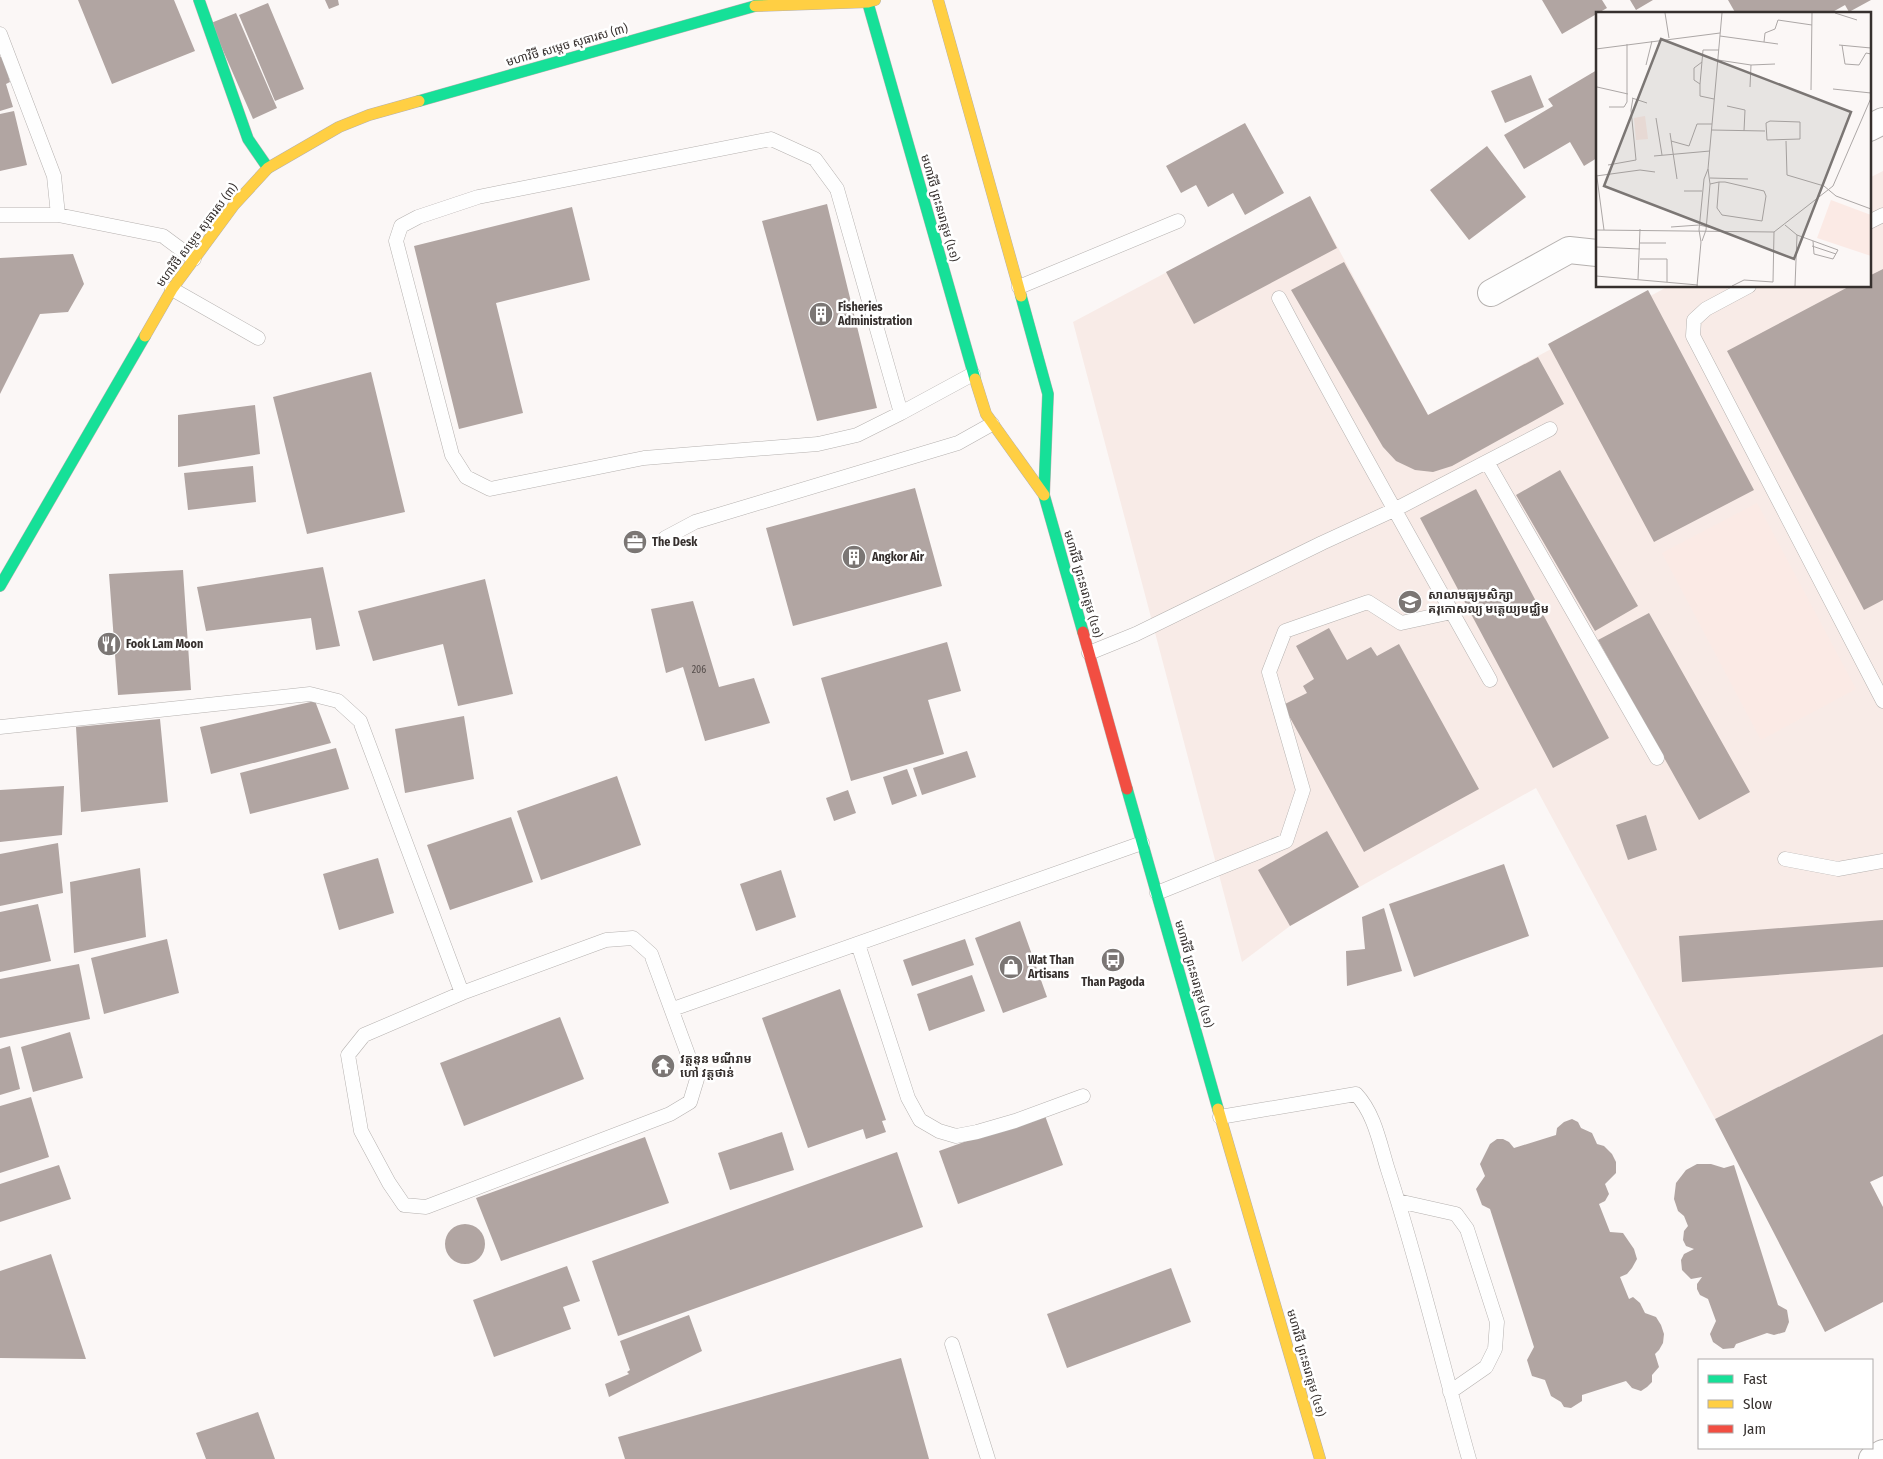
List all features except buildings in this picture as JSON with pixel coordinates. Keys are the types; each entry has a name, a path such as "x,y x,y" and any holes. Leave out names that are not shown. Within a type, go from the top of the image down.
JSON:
{"main road":[{"path":"199,0 248,139 268,168"},
{"name":"មហាវិថី សម្តេច សុធារស (៣)","path":"0,586 172,289 234,205 268,168 310,142 339,127 369,115 755,6 767,0"},
{"name":"មហាវិថី ព្រះនរោត្តម (៤១)","path":"938,0 1048,394 1044,495 1220,1117 1320,1459"},
{"name":"មហាវិថី សម្តេច សុធារស (៣)","path":"755,6 870,1"},
{"name":"មហាវិថី ព្រះនរោត្តម (៤១)","path":"870,1 973,374 986,414 1044,495"}],"street":[{"path":"1870,128 1883,121"},
{"path":"1490,293 1569,250 1596,253"},
{"path":"1872,1459 1883,1453"}],"lane":[{"path":"0,34 54,176 58,215"},
{"path":"901,413 837,189 815,159 771,139 478,197 401,226 396,242 452,455 466,477 490,488 644,458 818,444 857,435 901,413 973,374"},
{"path":"0,216 58,215 163,236 194,259"},
{"path":"1870,222 1883,215"},
{"path":"1019,287 1178,221"},
{"path":"1745,288 1706,309 1694,320 1693,336 1883,701"},
{"path":"172,289 258,338"},
{"path":"1279,298 1329,392 1490,680"},
{"path":"665,538 695,522 958,443 992,424"},
{"path":"1089,653 1136,634 1396,509 1550,429"},
{"path":"1487,462 1657,758"},
{"path":"1157,893 1286,841 1303,790 1269,672 1285,631 1368,602 1401,623 1452,612"},
{"path":"0,727 310,694 338,701 360,721 462,993"},
{"path":"672,1009 1142,843"},
{"path":"1785,859 1838,870 1883,861"},
{"path":"633,938 651,954 672,1009 697,1079 690,1102 670,1114 426,1208 404,1205 389,1183 361,1131 348,1054 364,1035 462,993 606,940 633,938"},
{"path":"858,944 908,1098 920,1120 939,1131 956,1136 1016,1121 1083,1096"},
{"path":"1220,1117 1356,1094 1364,1103 1371,1118 1398,1201 1469,1459"},
{"path":"1398,1201 1456,1214 1467,1229 1497,1322 1495,1349 1486,1367 1450,1392"},
{"path":"952,1344 988,1459"}],"shaded area":[{"name":"សាលាមធ្យមសិក្សា គរុកោសល្យ មត្តេយ្យមជ្ឈិម","path":"1883,171 1883,1034 1715,1119 1536,788 1290,926 1242,962 1073,322 1310,196 1428,415 1665,288 1870,288 1870,178"},
{"path":"1757,503 1856,689 1761,740 1662,553"}],"traffic: fast":[{"path":"199,0 248,139 268,168"},
{"path":"419,101 755,6 767,0"},
{"path":"867,0 975,379"},
{"path":"1021,296 1048,394 1044,495 1083,632"},
{"path":"0,586 145,336"},
{"path":"1127,789 1218,1109"}],"traffic: slow":[{"path":"755,6 868,2 875,0"},
{"path":"938,0 1021,296"},
{"path":"145,336 172,289 234,205 268,168 339,127 369,115 419,101"},
{"path":"975,379 986,414 1044,495"},
{"path":"1218,1109 1320,1459"}],"traffic: jam":[{"path":"1083,632 1127,789"}],"place":[{"name":"Fisheries Administration","path":"821,314"},
{"name":"The Desk","path":"635,542"},
{"name":"Angkor Air","path":"854,557"},
{"name":"សាលាមធ្យមសិក្សា គរុកោសល្យ មត្តេយ្យមជ្ឈិម","path":"1410,602"},
{"name":"Fook Lam Moon","path":"109,644"},
{"name":"Than Pagoda","path":"1113,960"},
{"name":"Wat Than Artisans","path":"1011,967"},
{"name":"វត្តនួន មណីរាម ហៅ វត្តថាន់","path":"663,1066"}]}
